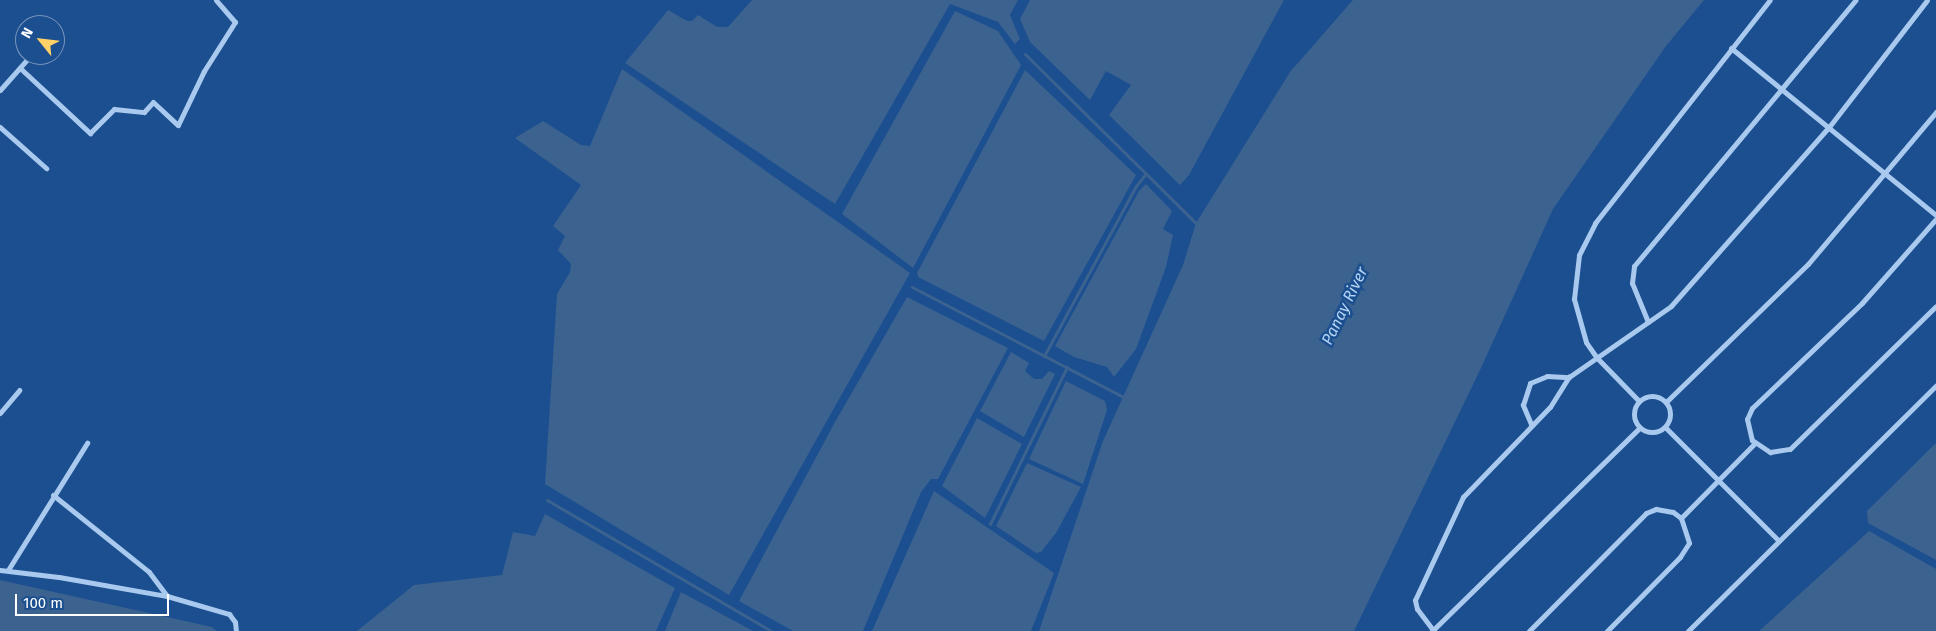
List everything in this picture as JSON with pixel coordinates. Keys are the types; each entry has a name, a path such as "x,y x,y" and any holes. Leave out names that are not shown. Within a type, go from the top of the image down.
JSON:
{"street":[{"path":"20,68 90,133 114,109 144,112 152,102 178,125 204,71 235,22 216,0"},
{"path":"1640,401 1596,358 1579,324 1574,300 1574,275 1585,239 1770,0"},
{"path":"1648,322 1632,283 1634,266 1783,91 1856,0"},
{"path":"1639,428 1432,630 1417,609 1414,600 1455,512 1473,484 1550,407 1569,377 1671,306 1829,127 1927,0"},
{"path":"1731,48 1936,215"},
{"path":"0,90 23,65"},
{"path":"1666,402 1808,264 1936,112"},
{"path":"0,127 46,168"},
{"path":"1936,219 1862,303 1752,408 1747,419 1748,429 1755,444 1770,452 1790,449 1936,306"},
{"path":"1531,424 1523,405 1530,383 1547,376 1569,377"},
{"path":"1688,631 1936,386"},
{"path":"0,413 20,390"},
{"path":"1656,396 1666,402 1670,418 1665,428 1655,433 1639,428 1634,411 1640,401 1656,396"},
{"path":"1665,428 1779,541"},
{"path":"8,570 52,495 87,443"},
{"path":"1681,518 1755,444"},
{"path":"52,495 149,572 168,596"},
{"path":"1529,631 1646,513 1665,509 1681,518 1688,543 1680,557 1607,631"},
{"path":"0,570 168,596 229,614 235,622 236,631"}],"water":[{"path":"752,0 1018,0 1010,15 1020,39 1015,44 998,22 950,4 835,204 625,63 668,10 687,21 692,21 698,15 717,27 728,27"},
{"path":"1030,0 1284,0 1189,175 1180,185 1109,115 1131,85 1106,71 1090,100 1030,42 1020,19"},
{"name":"Panay River","path":"1353,0 1704,0 1666,46 1553,209 1481,368 1354,631 1039,631 1103,441 1183,265 1196,223 1290,72"},
{"path":"955,11 998,31 1021,65 913,268 842,214"},
{"path":"622,69 910,273 729,595 545,484 557,294 570,272 571,264 558,250 565,236 553,226 581,185 515,138 543,121 581,145 590,146"},
{"path":"1025,70 1136,175 1044,341 918,277 917,273"},
{"path":"1146,184 1172,211 1163,229 1173,235 1166,267 1136,349 1114,377 1107,367 1074,357 1055,346 1139,191"},
{"path":"907,297 1008,348 938,479 931,479 921,492 863,631 793,631 739,601 835,422"},
{"path":"1011,352 1029,363 1025,371 1034,379 1042,379 1049,371 1055,374 1024,437 980,411"},
{"path":"1066,381 1105,401 1107,410 1083,484 1029,459"},
{"path":"977,418 1022,444 985,518 942,486"},
{"path":"1936,443 1936,560 1868,523 1867,511"},
{"path":"1027,463 1081,487 1056,533 1041,552 1036,553 996,526"},
{"path":"934,491 1054,573 1031,631 872,631"},
{"path":"545,514 675,588 656,631 357,631 414,585 502,575 513,532 535,536"},
{"path":"1869,531 1936,569 1936,631 1759,631"},
{"path":"0,580 212,627 217,631 0,631"},
{"path":"681,592 753,631 665,631"}],"waterway":[{"path":"1025,54 1196,223"},
{"path":"1044,356 1136,186 1146,173"},
{"path":"912,287 1123,397"},
{"path":"990,524 1067,367"},
{"path":"547,500 771,631"}]}
